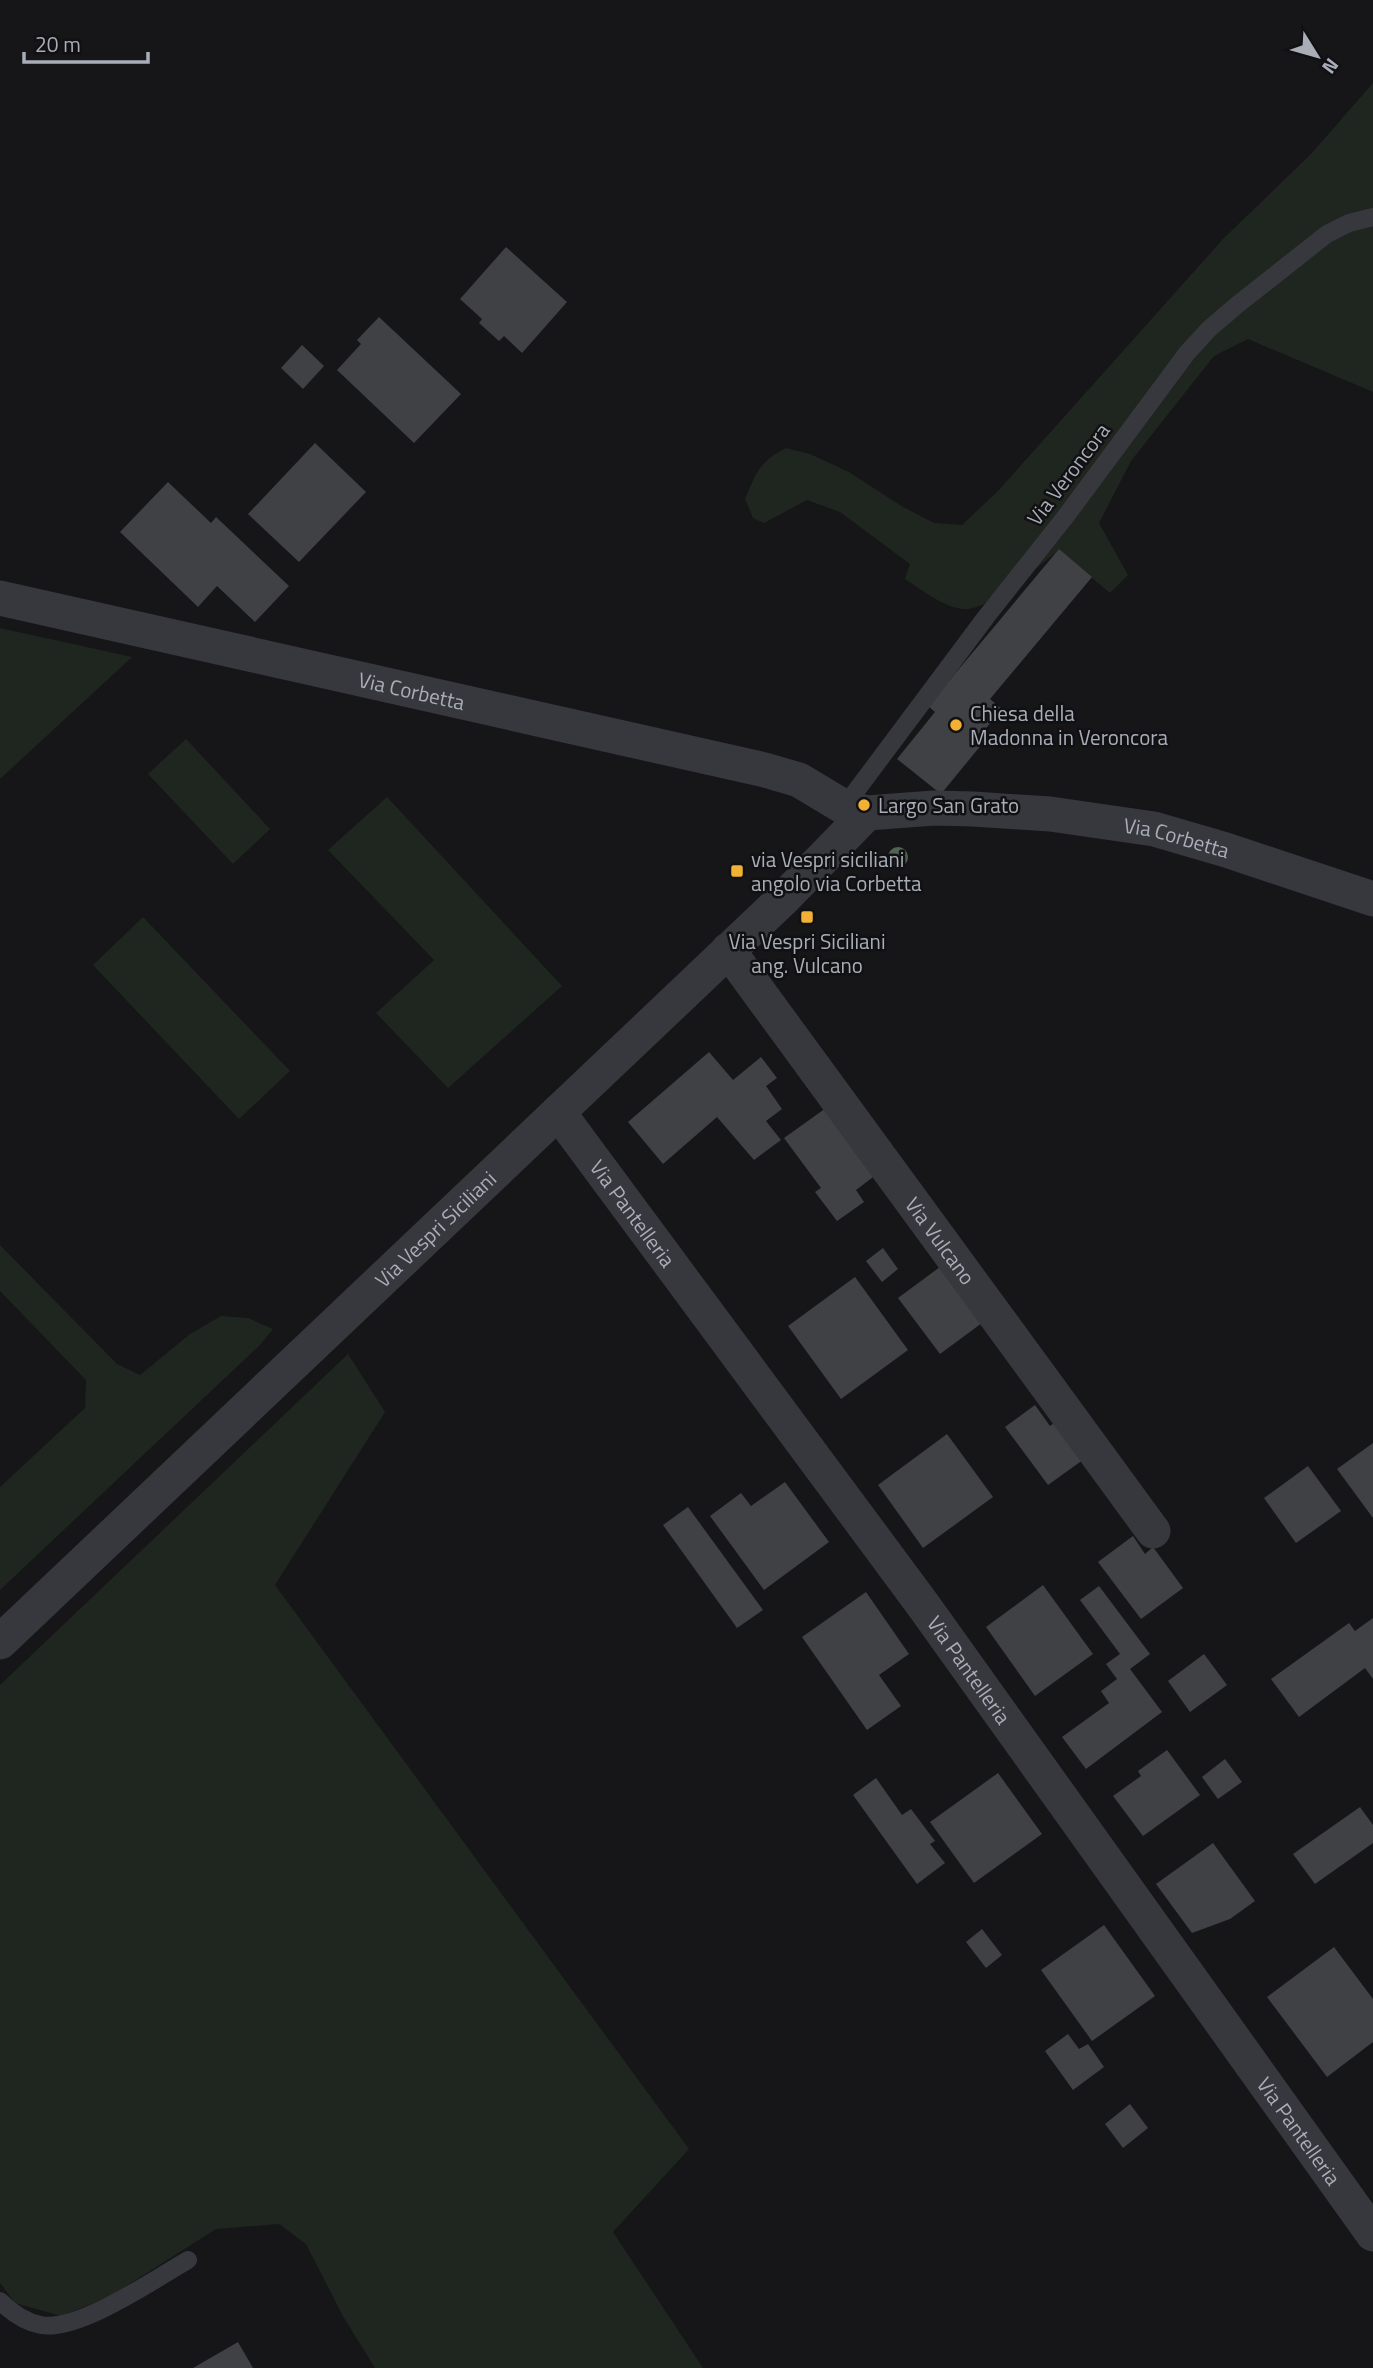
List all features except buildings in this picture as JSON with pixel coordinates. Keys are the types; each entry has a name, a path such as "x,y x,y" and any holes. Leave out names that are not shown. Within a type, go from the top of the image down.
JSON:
{"street":[{"name":"Via Corbetta","path":"0,598 765,770 799,780 844,804 1050,814 1154,829 1227,850 1373,899"},
{"name":"Via Vespri Siciliani","path":"0,1642 784,898 844,804"},
{"name":"Via Vulcano","path":"728,950 1153,1531"},
{"name":"Via Pantelleria","path":"558,1112 923,1605 1373,2234"}],"lane":[{"name":"Via Veroncora","path":"844,804 1066,516 1187,353 1209,329 1256,289 1327,234 1349,223 1373,217"},
{"path":"0,2301 14,2314 27,2320 42,2325 57,2325 106,2307 188,2260"}],"shaded area":[{"path":"1373,83 1373,392 1248,339 1214,356 1131,461 1099,523 1128,575 1110,593 1059,550 1027,576 986,603 974,608 956,608 905,579 910,564 840,512 807,500 764,523 753,518 745,499 752,482 764,463 786,448 810,454 849,472 903,507 934,523 962,525 998,491 1223,239 1311,154"},
{"path":"0,628 132,657 0,779"},
{"path":"186,739 270,829 233,864 148,774"},
{"path":"387,797 562,986 448,1088 376,1013 434,960 328,850"},
{"path":"143,917 290,1071 239,1119 93,965"},
{"path":"0,1245 117,1364 140,1375 190,1334 221,1316 248,1318 273,1329 260,1345 0,1590 0,1487 85,1408 86,1380 0,1291"},
{"path":"348,1354 385,1412 275,1585 689,2149 613,2232 703,2368 375,2368 344,2318 306,2244 279,2224 216,2229 109,2297 61,2316 15,2303 0,2283 0,1685"}],"place":[{"name":"Chiesa della Madonna in Veroncora","path":"956,725"},
{"name":"Largo San Grato","path":"864,805"},
{"name":"via Vespri siciliani angolo via Corbetta","path":"737,871"},
{"name":"Via Vespri Siciliani ang. Vulcano","path":"807,917"}]}
